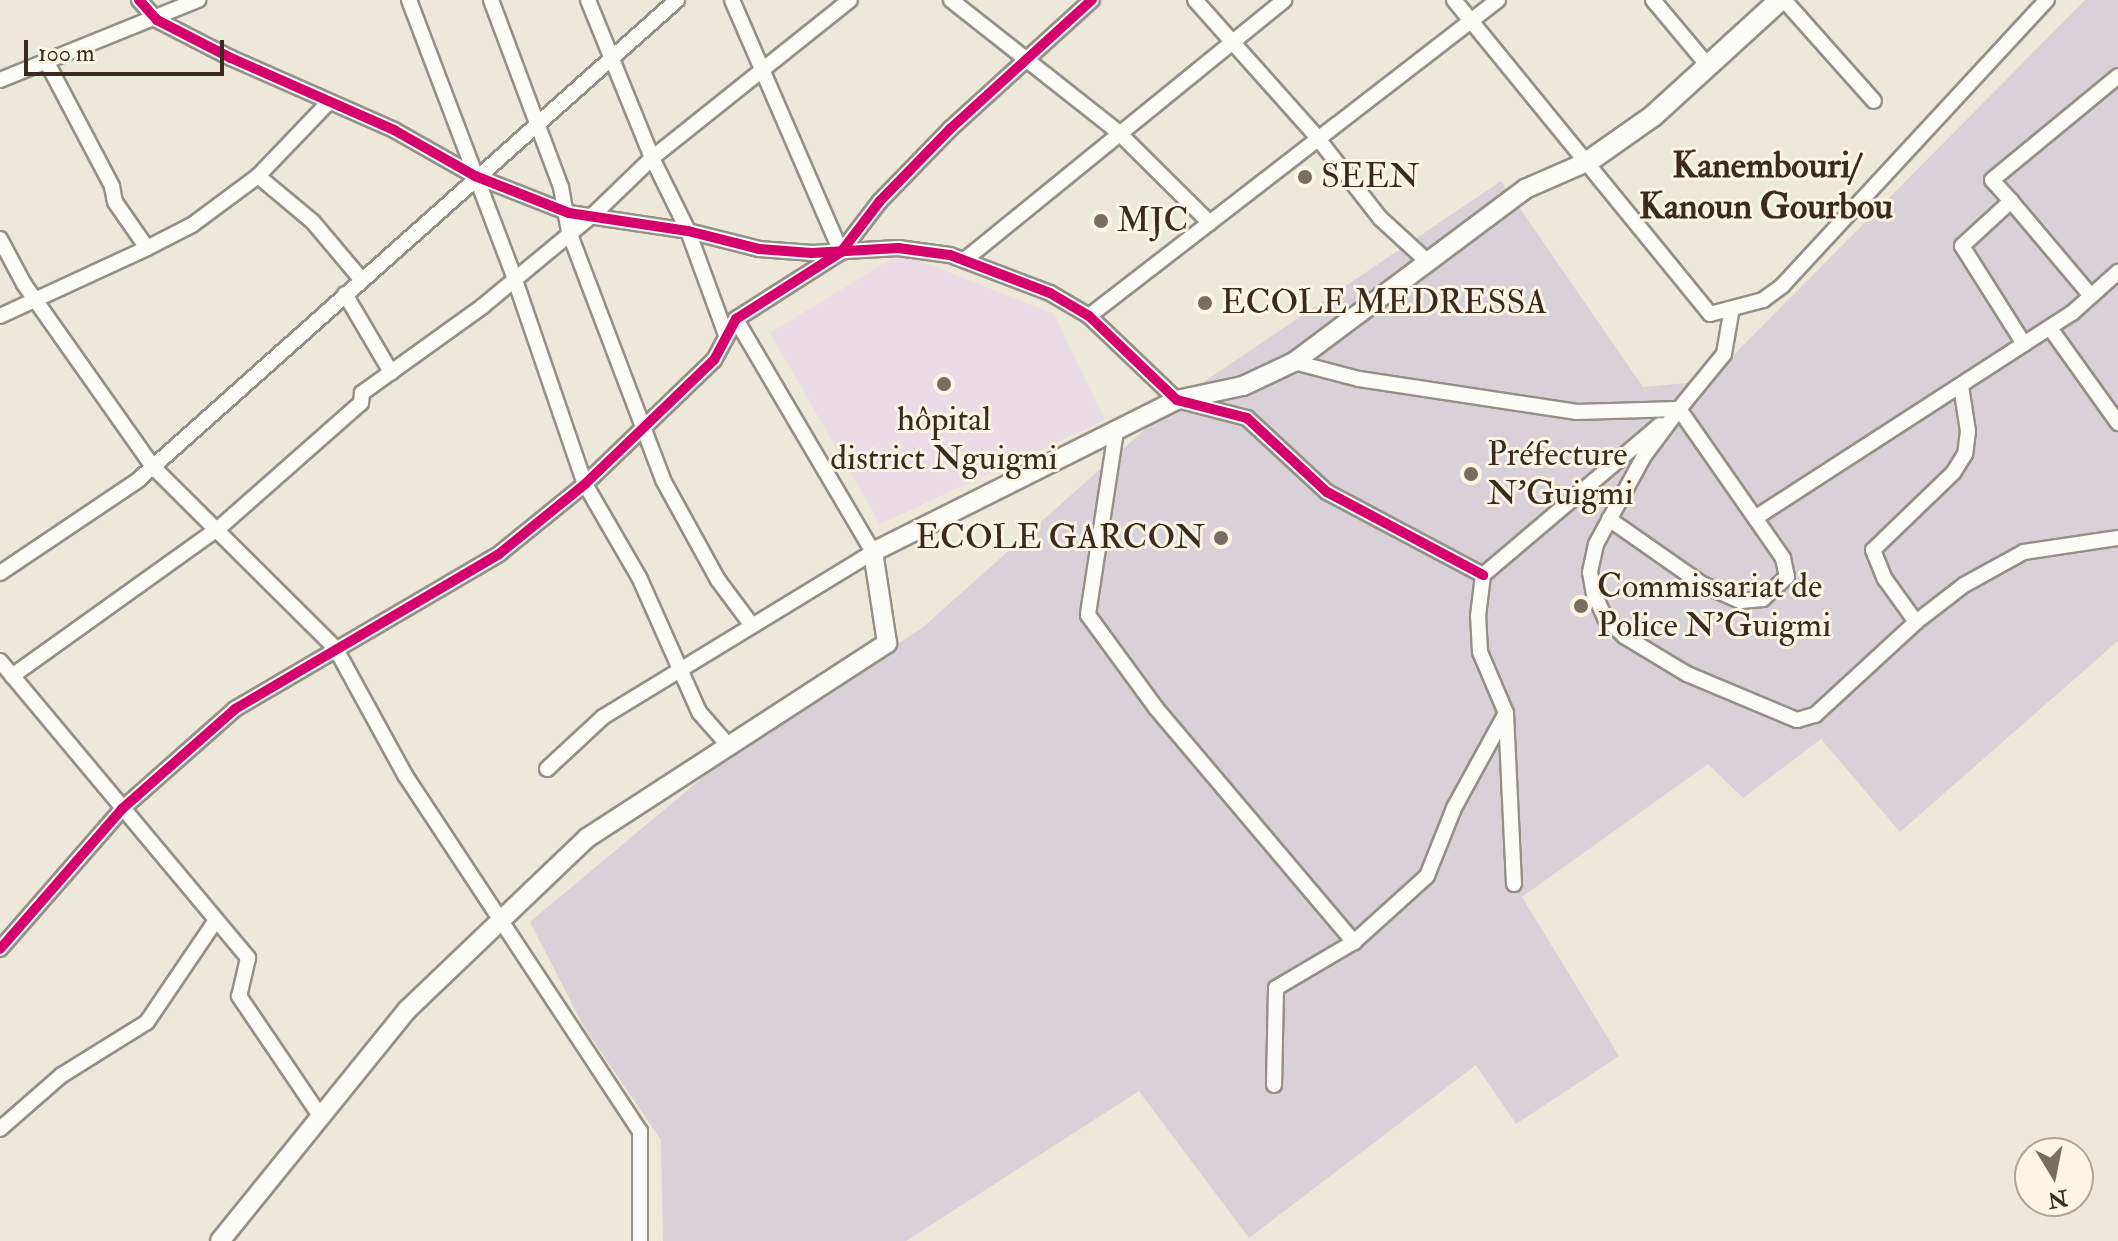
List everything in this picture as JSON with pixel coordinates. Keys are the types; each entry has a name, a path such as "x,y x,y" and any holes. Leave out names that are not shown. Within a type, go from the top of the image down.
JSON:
{"highway":[{"path":"1589,161 1709,67 1782,0"}],"main road":[{"path":"220,1241 319,1114 407,1010 503,922 587,838 887,643 873,552 1177,400 1243,386 1294,362 1525,189 1589,161"}],"street":[{"path":"139,0 157,20 394,130 475,176 569,213 594,214 688,231 759,249 841,252 898,248 967,258 1050,293 1089,316 1177,400 1247,418 1327,492 1483,575"},
{"path":"0,80 157,20 198,0"},
{"path":"409,0 514,277 585,484 639,577 699,712 729,746"},
{"path":"491,0 569,213 569,232 663,480 718,580 750,623"},
{"path":"588,0 652,158 688,231 726,335"},
{"path":"0,573 153,467 475,176 538,126 677,0"},
{"path":"732,0 841,252"},
{"path":"12,676 219,528 391,372 594,214 652,158 850,0"},
{"path":"951,0 1118,132 1210,223"},
{"path":"0,949 122,809 235,709 499,554 585,484 641,425 714,360 736,319 841,252 911,168 1092,0"},
{"path":"1195,0 1316,136 1380,218 1427,261"},
{"path":"967,258 1232,38 1285,0"},
{"path":"1454,0 1589,161 1698,303 1710,314 1731,313 1782,286 2047,0"},
{"path":"1089,316 1316,136 1498,0"},
{"path":"1653,0 1709,67"},
{"path":"1782,0 1874,101"},
{"path":"46,61 112,186 115,202 147,248"},
{"path":"2091,296 1992,180 2118,76"},
{"path":"0,316 192,225 258,176 329,102"},
{"path":"258,176 313,222 361,279"},
{"path":"2011,201 1962,246 2024,344"},
{"path":"0,239 35,299 153,467 219,528 336,649 405,775 640,1131 640,1241"},
{"path":"1755,518 2050,328 2118,272"},
{"path":"345,294 391,372"},
{"path":"1731,313 1724,354 1644,456 1609,519 1590,572 1605,618 1647,654 1774,715 1797,720 1815,715 1916,622 1964,585 2024,552 2118,538"},
{"path":"547,769 603,717 750,623 873,552 736,319"},
{"path":"2050,328 2118,423"},
{"path":"1294,362 1359,379 1576,412 1679,409"},
{"path":"1916,622 1885,579 1873,550 1953,473 1965,454 1968,431 1961,386"},
{"path":"1609,519 1702,584 1740,601 1763,599 1787,577 1783,558 1679,409"},
{"path":"1514,884 1506,713 1480,652 1483,575 1679,409"},
{"path":"1116,431 1088,615 1156,708 1354,942"},
{"path":"0,661 248,958 239,996 319,1114"},
{"path":"1274,1085 1276,988 1354,942 1427,876 1454,808 1506,713"},
{"path":"0,1129 62,1075 147,1022 216,920"}],"shaded area":[{"path":"2085,0 2118,0 2118,641 1900,832 1821,739 1743,798 1708,764 1522,897 1619,1056 1516,1124 1476,1065 1249,1238 1139,1091 906,1241 663,1241 661,1140 584,1027 530,922 732,753 922,628 1180,398 1501,181 1643,387 1708,381"},
{"name":"hôpital district Nguigmi","path":"901,253 1054,314 1105,420 880,524 770,333"}],"cycle path":[{"path":"139,0 157,20 231,58 394,130 475,176 569,213 688,231 759,249 812,253 898,248 950,255 1050,293 1089,316 1177,400 1247,418 1327,492 1483,575"},
{"path":"0,949 122,809 235,709 499,554 585,484 714,360 736,319 841,252 880,201 950,129 1092,0"}],"place":[{"name":"SEEN","path":"1305,177"},
{"name":"MJC","path":"1101,221"},
{"name":"ECOLE MEDRESSA","path":"1205,303"},
{"name":"hôpital district Nguigmi","path":"944,384"},
{"name":"Préfecture N'Guigmi","path":"1471,474"},
{"name":"ECOLE GARCON","path":"1221,538"},
{"name":"Commissariat de Police N'Guigmi","path":"1581,606"}],"district":[{"name":"Kanembouri/ Kanoun Gourbou","path":"1766,186"}]}
